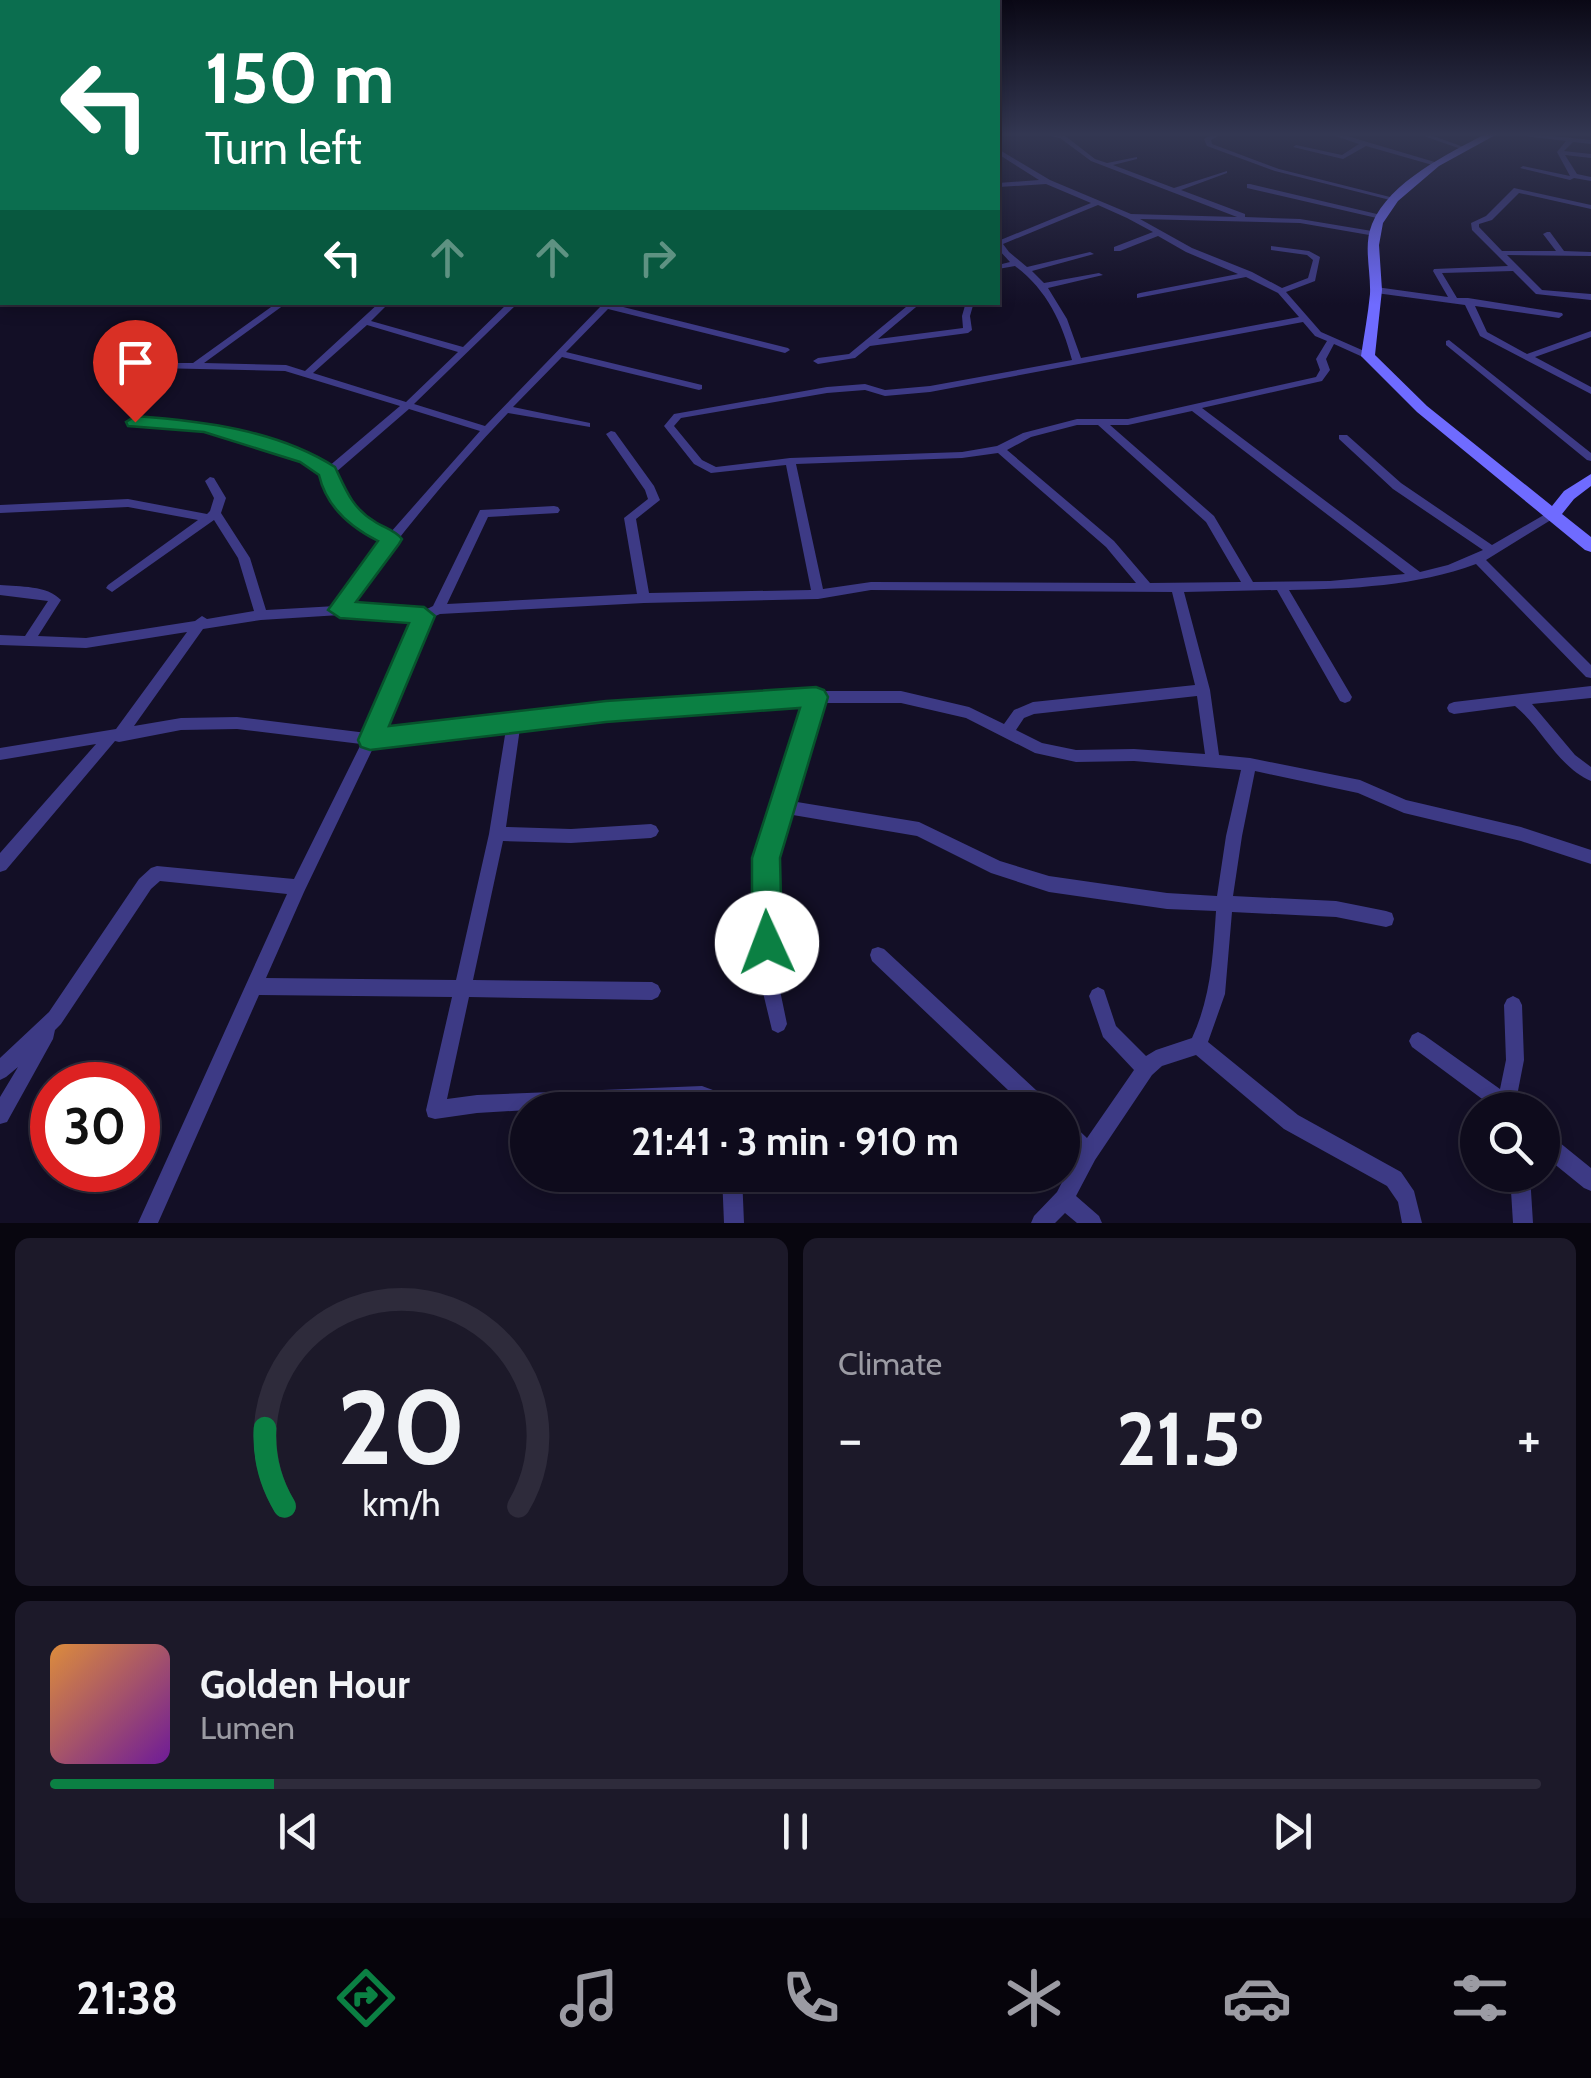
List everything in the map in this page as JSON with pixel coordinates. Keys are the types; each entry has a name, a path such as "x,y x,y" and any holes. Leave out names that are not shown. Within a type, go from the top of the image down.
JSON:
{"street":[{"path":"1066,190 1130,216 1282,291 1303,320 1332,342 1368,356 1422,409 1591,546"},
{"path":"1175,190 1249,219"},
{"path":"1267,190 1382,217"},
{"path":"1357,190 1394,200"},
{"path":"1368,356 1376,290 1372,264 1375,234 1382,217 1406,190"},
{"path":"1517,190 1591,207"},
{"path":"1517,190 1489,218 1475,223 1539,292 1591,297"},
{"path":"1554,198 1561,190"},
{"path":"1000,243 1097,203"},
{"path":"1130,216 1300,221 1375,234"},
{"path":"1117,249 1158,233"},
{"path":"1547,234 1561,253"},
{"path":"1000,245 1042,286 1069,332 1078,361"},
{"path":"1274,248 1309,253 1316,259 1312,279 1282,291"},
{"path":"1501,253 1591,254"},
{"path":"1027,270 1090,254"},
{"path":"1000,266 1018,262"},
{"path":"1452,298 1437,271 1515,268"},
{"path":"1140,296 1249,274"},
{"path":"1042,286 1099,275"},
{"path":"1376,290 1559,315"},
{"path":"1468,301 1483,334 1591,391"},
{"path":"197,364 280,305"},
{"path":"307,374 383,305"},
{"path":"328,472 408,404 512,305"},
{"path":"600,305 785,350"},
{"path":"818,361 846,358 914,305"},
{"path":"870,343 964,332 970,327 966,316 969,305"},
{"path":"340,610 372,561 487,430 606,307"},
{"path":"1250,587 1210,520 1102,423 1092,420 1046,428 1000,450 962,455 790,461 724,471 708,469 685,446 670,421 773,396 855,387 900,393 1303,320"},
{"path":"364,322 462,350"},
{"path":"1527,357 1591,334"},
{"path":"1102,423 1196,408 1319,379 1326,370 1321,359 1332,342"},
{"path":"1449,343 1591,458"},
{"path":"561,354 699,387"},
{"path":"154,366 267,366 307,374 487,430"},
{"path":"1196,408 1418,577"},
{"path":"506,409 586,425"},
{"path":"135,422 206,427 240,434 307,458 328,472 333,492 358,520 392,539"},
{"path":"612,434 654,500 630,518 644,598"},
{"path":"1343,437 1397,486 1491,550"},
{"path":"1000,450 1110,544 1147,588"},
{"path":"790,461 818,594"},
{"path":"0,640 86,644 260,615 340,610 431,612 644,598 818,594 871,586 1281,587 1418,577 1478,559 1553,515 1569,495 1591,479"},
{"path":"112,588 212,515 220,498 210,481"},
{"path":"0,510 128,503 212,515 244,558 260,615"},
{"path":"148,1223 298,887 431,612 484,513 554,510"},
{"path":"1478,559 1591,673"},
{"path":"1281,587 1345,697"},
{"path":"1177,588 1204,690 1213,760"},
{"path":"0,590 50,595 55,600 28,641"},
{"path":"0,864 114,737 202,622"},
{"path":"1006,731 1019,714 1033,708 1204,690"},
{"path":"1454,708 1591,692"},
{"path":"0,754 181,724 237,723 370,740 606,712 816,697 901,697 937,704 1006,731 1040,750 1076,756 1250,764 1360,787 1404,806 1521,834 1591,857"},
{"path":"778,1024 768,976 766,858 816,697"},
{"path":"1517,700 1545,723 1569,760 1591,775"},
{"path":"510,1106 435,1110 498,834 514,724"},
{"path":"1041,1223 1064,1199 1088,1152 1146,1069 1156,1059 1198,1045 1213,1015 1223,976 1224,907 1250,764"},
{"path":"781,806 918,828 1026,880 1224,907 1336,909 1386,918"},
{"path":"498,834 571,836 651,831"},
{"path":"0,1115 55,1018 144,884 157,873 298,887"},
{"path":"878,954 1024,1092"},
{"path":"256,986 652,991"},
{"path":"1098,996 1114,1038 1146,1069"},
{"path":"1512,1092 1513,1004"},
{"path":"0,1071 55,1018"},
{"path":"1418,1041 1490,1092"},
{"path":"1198,1045 1291,1122 1394,1179 1407,1198 1412,1223"},
{"path":"1080,1145 1088,1152"},
{"path":"1560,1156 1591,1181"},
{"path":"733,1192 734,1223"},
{"path":"1521,1192 1523,1223"},
{"path":"1064,1199 1092,1223"}],"route":[{"path":"135,422 206,427 240,434 307,458 328,472 333,492 362,524 392,539 372,561 340,610 424,616 370,740 606,712 816,697 766,858 767,943"}]}
